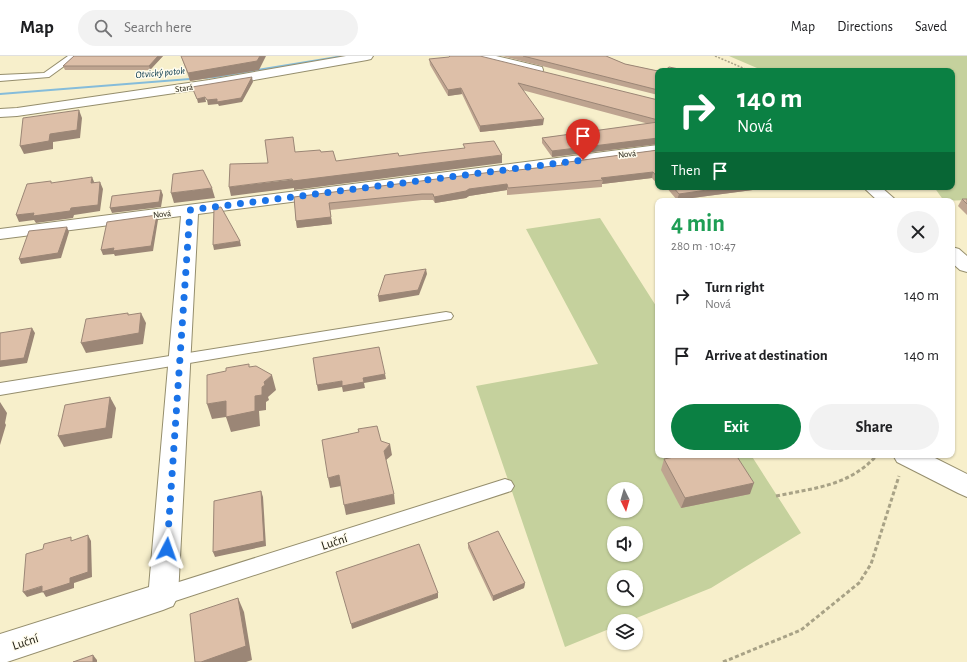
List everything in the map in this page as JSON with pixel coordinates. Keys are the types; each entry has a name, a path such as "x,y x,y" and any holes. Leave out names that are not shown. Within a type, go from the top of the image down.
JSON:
{"street":[{"name":"Stará","path":"0,113 17,112 209,84 367,56"},
{"path":"481,56 550,74"},
{"name":"Nová","path":"0,234 655,150"},
{"path":"875,190 885,198"},
{"path":"163,596 190,210"},
{"path":"955,256 967,266"},
{"path":"904,462 967,486"},
{"name":"Luční","path":"0,649 163,596"}],"lane":[{"path":"0,78 46,75 74,56"},
{"path":"0,390 446,316"},
{"name":"Luční","path":"163,596 505,486"}],"path":[{"path":"715,56 743,68"},
{"path":"776,496 840,482 863,471 875,458"},
{"path":"723,662 801,630 859,583 871,564 904,462"}],"green space":[{"path":"729,56 967,56 967,200 955,201 955,198 942,198 936,190 955,190 955,68 757,68"},
{"path":"600,218 655,304 655,458 753,458 801,533 711,588 643,615 643,614 607,614 607,630 565,647 476,386 598,364 526,229"}],"building":[{"path":"74,56 158,56 149,66 63,66"},
{"path":"181,56 260,56 257,61 188,73"},
{"path":"480,56 655,99 655,119 518,83 544,119 480,126 461,88 448,90 429,59"},
{"path":"523,56 606,56 625,64 655,70 655,89"},
{"path":"252,77 241,98 217,102 217,99 207,100 205,97 197,99 192,87"},
{"path":"79,110 77,130 50,134 49,141 20,146 23,118"},
{"path":"655,122 655,138 552,151 542,138"},
{"path":"293,137 295,152 320,150 321,152 333,151 336,161 398,153 399,156 465,148 463,144 494,141 502,155 293,181 292,179 229,187 230,164 268,163 265,140"},
{"path":"655,150 655,174 653,172 601,178 603,180 508,188 507,184 469,189 466,191 434,197 433,194 422,194 329,203 331,217 296,221 294,197 508,170 563,165 561,163"},
{"path":"203,170 212,188 171,193 173,174"},
{"path":"92,177 91,183 100,182 98,205 71,208 70,211 33,216 34,213 16,215 27,184 51,181 51,183"},
{"path":"161,190 159,202 110,208 112,196"},
{"path":"676,190 707,190 679,194"},
{"path":"962,199 967,199 967,204"},
{"path":"221,207 240,241 213,245 214,208"},
{"path":"157,215 151,246 113,251 114,248 101,250 107,222"},
{"path":"67,227 58,253 19,259 29,231"},
{"path":"426,269 418,290 378,296 385,275"},
{"path":"128,313 128,315 141,313 139,333 81,343 86,319"},
{"path":"32,328 24,358 0,361 0,333"},
{"path":"379,347 385,374 363,378 364,382 342,386 342,381 317,385 313,358"},
{"path":"249,364 249,367 256,366 272,375 264,382 265,385 262,387 262,395 255,396 255,411 226,417 226,401 207,404 207,375 226,371 226,368"},
{"path":"110,397 106,428 58,436 65,405"},
{"path":"377,426 381,441 390,444 384,451 394,494 344,505 339,475 328,478 322,440 359,432 358,429"},
{"path":"738,458 754,483 685,498 664,459"},
{"path":"261,491 264,541 213,552 214,501"},
{"path":"498,531 525,583 493,596 468,543"},
{"path":"88,535 88,572 70,578 70,583 42,592 42,586 23,592 26,554 43,549 44,544 71,537 71,541"},
{"path":"419,544 438,593 351,624 336,572"},
{"path":"238,598 246,646 201,662 195,662 190,614"},
{"path":"93,655 93,662 73,662"}],"waterway":[{"name":"Otvický potok","path":"0,94 215,77 345,56"}],"route":[{"path":"167,549 190,210 583,160"}]}
